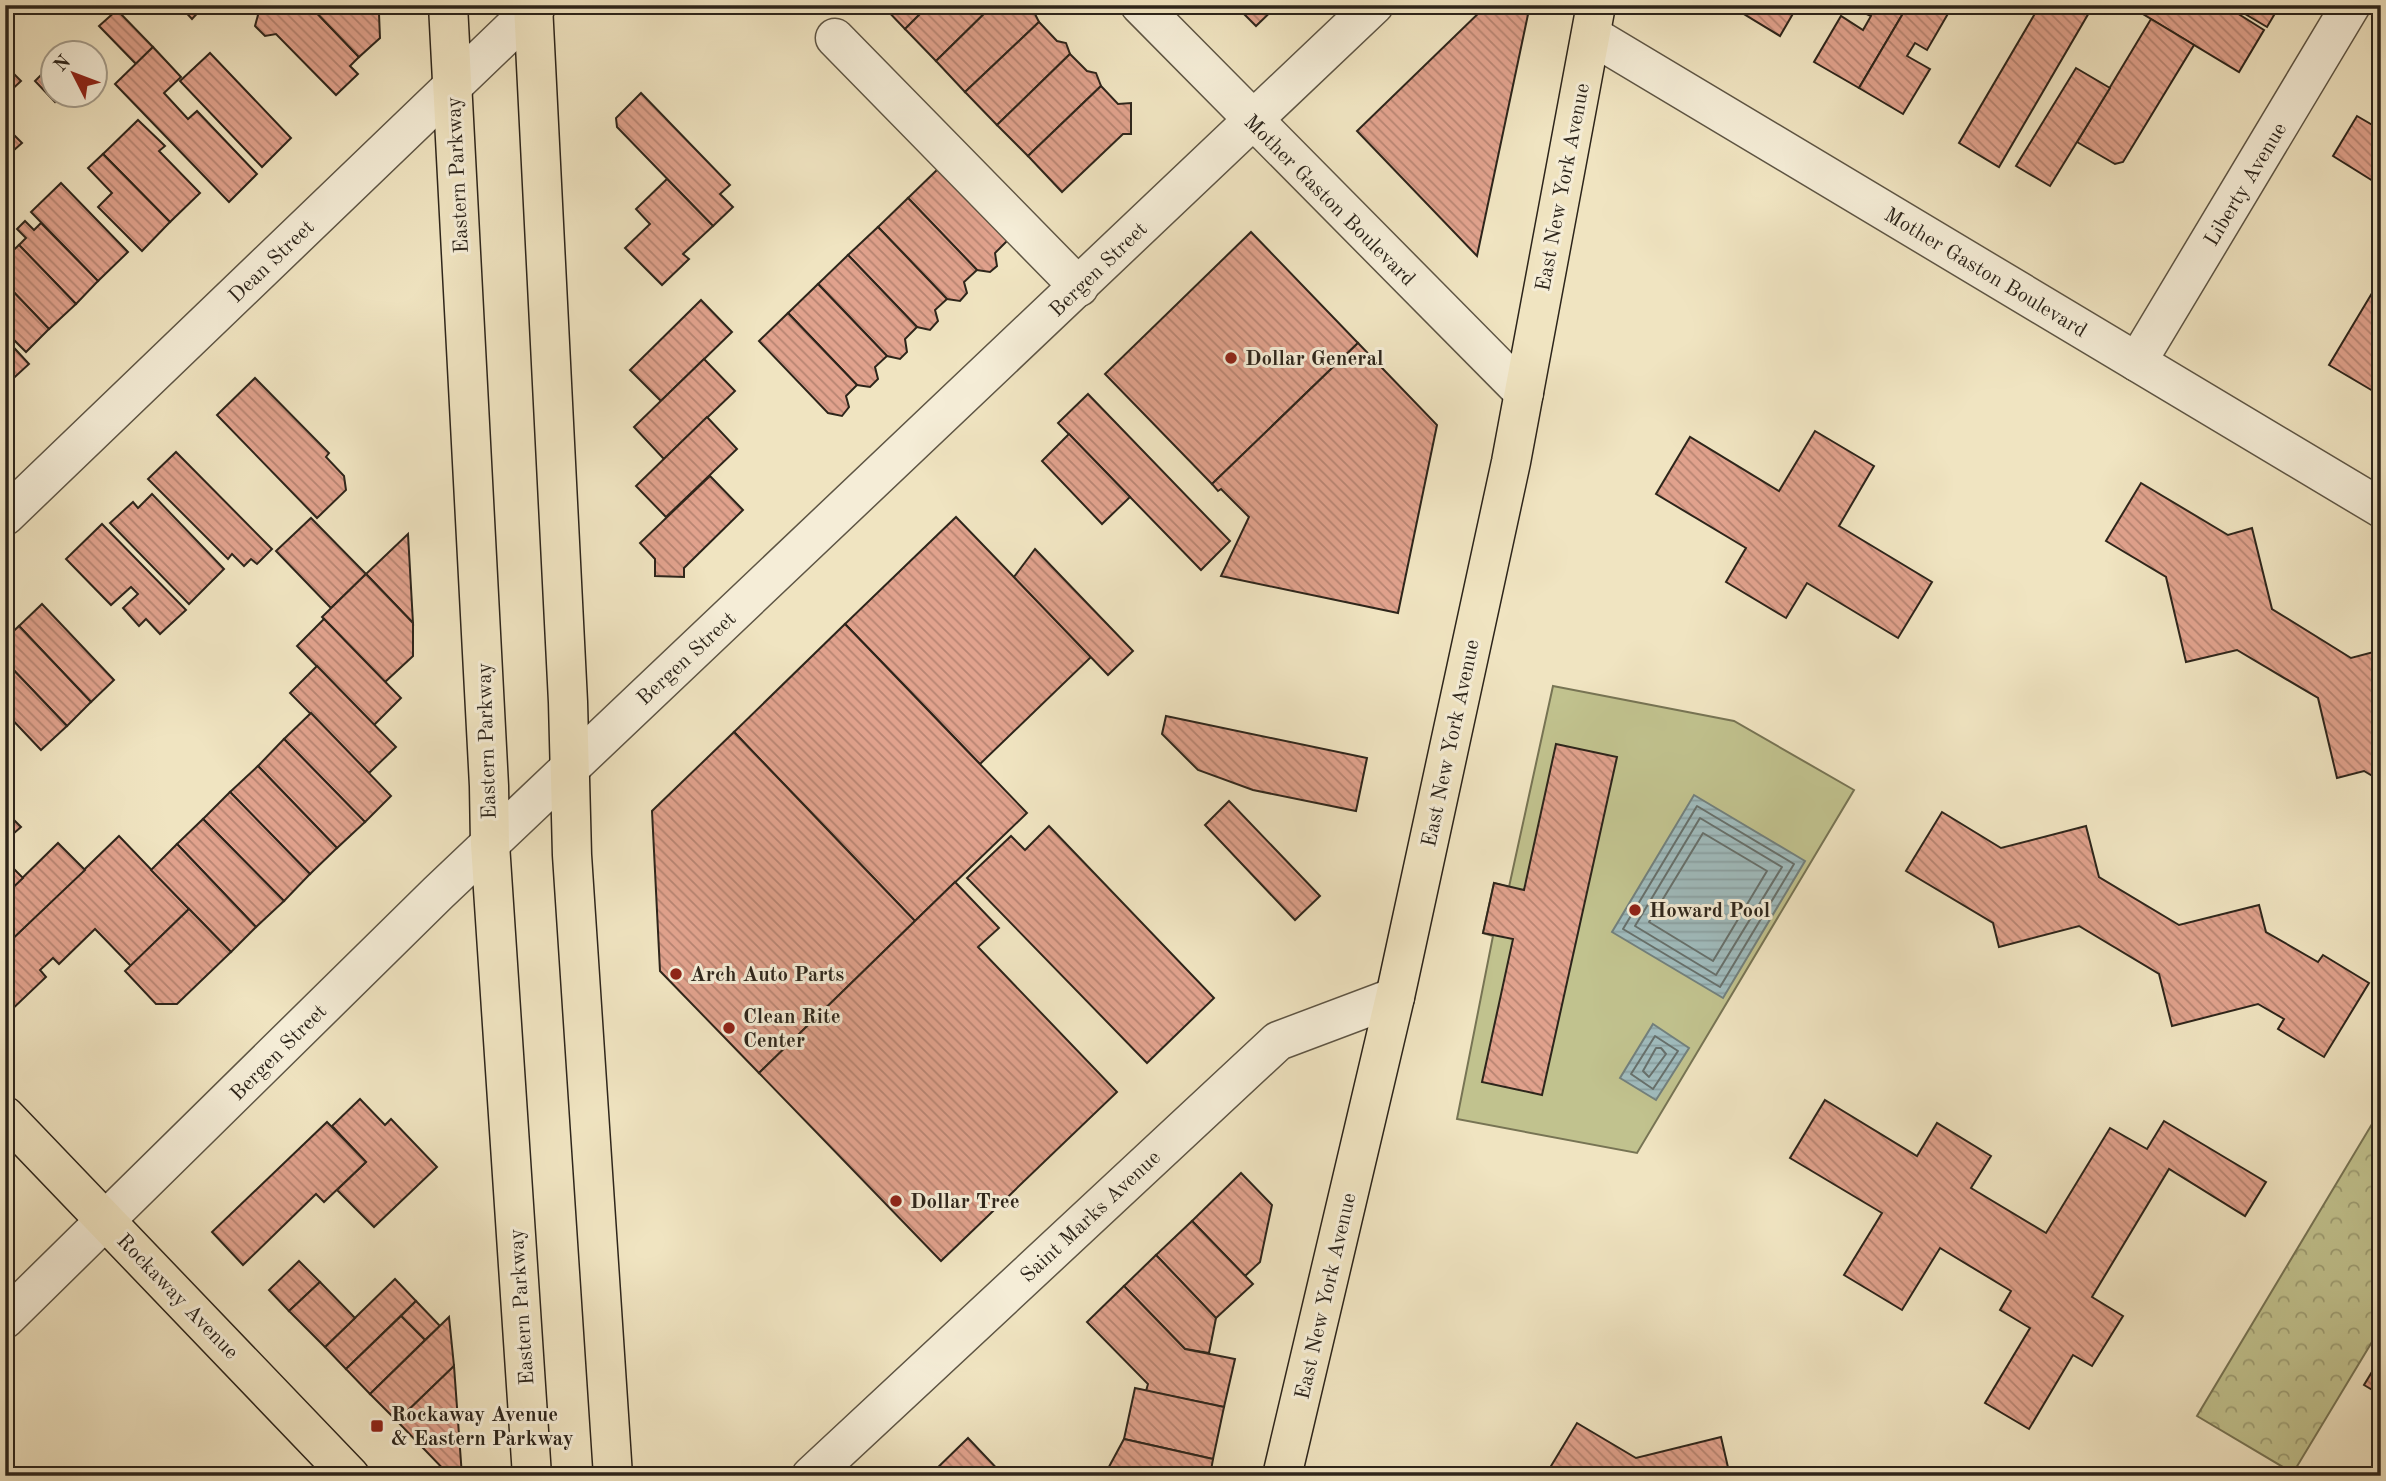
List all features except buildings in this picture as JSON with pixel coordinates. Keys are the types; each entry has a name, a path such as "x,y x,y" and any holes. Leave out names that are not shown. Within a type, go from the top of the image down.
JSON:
{"main road":[{"name":"Eastern Parkway","path":"448,5 490,844 532,1476"},
{"path":"534,7 568,702 568,770 613,1476"},
{"name":"East New York Avenue","path":"1282,1476 1395,997 1524,393 1594,20"},
{"name":"Rockaway Avenue","path":"5,1116 350,1476"}],"street":[{"name":"Mother Gaston Boulevard","path":"1140,5 1524,393"},
{"name":"Bergen Street","path":"5,1319 490,844 1374,5"},
{"name":"Liberty Avenue","path":"2137,362 2351,5"},
{"name":"Dean Street","path":"5,516 534,7"},
{"name":"Mother Gaston Boulevard","path":"1594,20 2137,362 2381,508"},
{"path":"835,38 1079,287"},
{"name":"Saint Marks Avenue","path":"811,1476 1278,1041 1395,997"}],"green space":[{"name":"Howard Pool","path":"1553,686 1734,721 1854,790 1637,1153 1457,1119 1493,936 1483,933 1494,883 1509,887"},
{"path":"2381,1109 2381,1327 2293,1473 2197,1416"}],"water":[{"path":"1694,795 1805,861 1723,998 1612,932"},
{"path":"1653,1024 1689,1048 1656,1100 1620,1078"}],"place":[{"name":"Dollar General","path":"1231,358"},
{"name":"Howard Pool","path":"1635,910"},
{"name":"Arch Auto Parts","path":"676,974"},
{"name":"Clean Rite Center","path":"729,1028"},
{"name":"Dollar Tree","path":"896,1201"},
{"name":"Rockaway Avenue & Eastern Parkway","path":"377,1426"}]}
